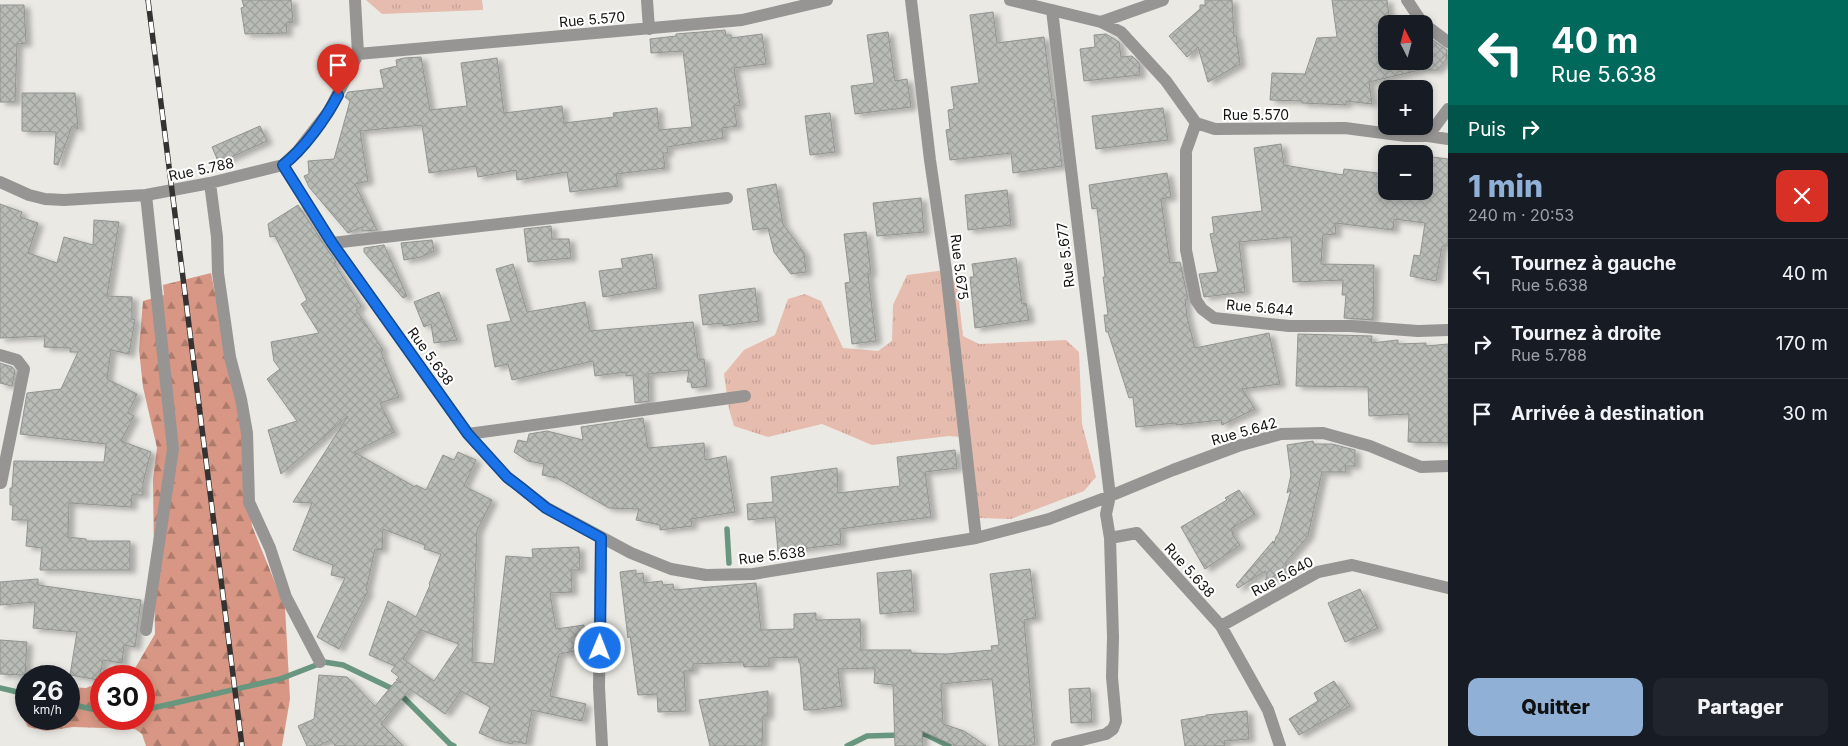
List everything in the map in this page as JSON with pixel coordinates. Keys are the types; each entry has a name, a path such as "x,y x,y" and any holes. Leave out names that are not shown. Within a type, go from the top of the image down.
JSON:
{"street":[{"path":"283,165 297,152 329,111 356,58 355,0"},
{"path":"647,0 649,29"},
{"name":"Rue 5.570","path":"356,58 742,20 827,0"},
{"name":"Rue 5.675","path":"911,0 930,160 946,270 976,538"},
{"path":"1010,0 1101,22 1121,32 1171,88 1196,122"},
{"path":"1101,22 1163,0"},
{"path":"1407,0 1418,15"},
{"name":"Rue 5.677","path":"1052,10 1110,496"},
{"path":"1433,31 1448,42"},
{"path":"1428,136 1448,109"},
{"name":"Rue 5.570","path":"1196,122 1215,129 1345,128 1448,139"},
{"name":"Rue 5.644","path":"1196,122 1186,150 1186,250 1196,300 1202,309 1214,318 1280,325 1350,326 1418,331 1448,330"},
{"name":"Rue 5.638","path":"283,165 332,243 468,434 507,477 540,503 601,538 671,569 706,575 753,574 976,538 1048,519 1110,496"},
{"name":"Rue 5.788","path":"0,182 29,195 45,199 64,200 146,195 210,183 283,165"},
{"path":"210,183 217,237 218,273 230,358 241,399 247,433 249,502 270,548 286,597 320,662"},
{"path":"146,195 173,449 146,630"},
{"path":"332,243 727,198"},
{"path":"0,355 17,360 24,369 1,483"},
{"path":"468,434 745,396"},
{"name":"Rue 5.642","path":"1110,496 1238,446 1281,434 1323,433 1370,446 1421,467 1448,466"},
{"path":"1057,746 1106,734 1113,729 1116,721 1112,678 1113,637 1110,538 1106,514 1110,496"},
{"name":"Rue 5.638","path":"1110,538 1137,533 1221,626 1268,710 1280,746"},
{"path":"601,538 599,687 602,746"},
{"name":"Rue 5.640","path":"1221,626 1318,572 1352,565 1448,588"}],"green space":[{"path":"366,0 482,0 483,10 382,14"},
{"path":"946,270 957,284 963,336 979,344 1066,340 1079,352 1082,424 1096,477 1084,491 1011,519 979,518 960,437 949,436 872,445 822,424 768,437 734,426 729,409 724,374 744,350 775,335 788,299 805,294 821,301 843,348 878,351 892,341 893,305 907,275"},
{"path":"211,273 240,416 252,526 285,607 290,699 282,746 146,746 142,734 136,730 155,730 155,665 137,665 155,634 153,480 157,448 143,387 139,350 143,301 164,295 163,285"},
{"path":"90,686 90,728 80,727 80,688"}],"building":[{"path":"242,0 291,0 293,22 286,23 287,33 245,34 241,8 244,7"},
{"path":"1205,0 1232,0 1234,36 1236,35 1240,64 1208,82 1198,47 1187,57 1169,36 1200,9 1200,5 1205,5"},
{"path":"1332,0 1387,0 1389,15 1378,15 1378,70 1420,70 1369,82 1372,104 1346,101 1346,105 1270,100 1272,73 1305,74 1317,38 1337,37"},
{"path":"0,5 24,5 26,43 17,44 15,102 0,102"},
{"path":"993,12 997,43 1044,37 1062,166 1013,173 1011,153 950,160 946,130 950,129 948,110 954,109 951,87 979,83 970,15"},
{"path":"725,30 726,35 731,35 731,38 762,34 766,64 734,68 740,105 734,106 737,126 722,128 723,138 667,147 668,153 663,153 665,168 616,174 618,186 570,192 567,172 517,180 516,170 478,177 476,166 429,173 422,125 360,131 368,181 355,184 377,230 362,231 362,227 348,233 309,187 304,176 309,174 308,161 334,159 350,101 345,97 348,92 384,88 380,70 397,66 396,60 404,58 421,57 430,110 467,106 461,63 497,58 504,113 562,106 564,123 614,117 613,113 657,108 659,130 692,127 683,51 651,53 650,39 676,36 676,34"},
{"path":"888,32 895,81 907,79 911,107 855,114 851,86 874,83 867,35"},
{"path":"1106,34 1119,42 1121,57 1132,56 1139,63 1140,75 1084,81 1080,49 1095,47 1094,35"},
{"path":"1433,40 1447,50 1446,60 1437,70 1433,70"},
{"path":"22,93 75,93 78,129 72,126 58,165 54,164 56,132 22,131"},
{"path":"1163,108 1168,140 1096,149 1092,116"},
{"path":"830,113 835,152 810,155 805,116"},
{"path":"260,126 267,141 225,160 225,158 218,161 212,147"},
{"path":"1281,144 1284,165 1343,175 1344,169 1378,173 1378,200 1433,200 1433,157 1448,159 1448,246 1442,246 1436,281 1410,276 1414,255 1420,256 1425,223 1394,219 1393,230 1335,223 1336,234 1323,235 1321,264 1374,265 1373,320 1344,318 1346,295 1342,295 1343,280 1293,282 1291,237 1239,242 1245,292 1204,297 1199,274 1218,272 1210,234 1214,233 1212,217 1262,211 1254,148"},
{"path":"1167,173 1171,197 1161,199 1170,263 1180,262 1188,299 1185,299 1187,317 1195,348 1269,333 1280,384 1242,389 1255,409 1222,425 1221,420 1136,427 1133,397 1129,398 1108,332 1106,332 1104,315 1108,315 1103,277 1105,277 1097,208 1092,209 1089,185"},
{"path":"776,184 783,224 804,253 806,272 791,274 774,252 768,228 753,230 747,189"},
{"path":"1007,190 1011,225 968,230 965,195"},
{"path":"921,198 924,232 877,236 873,203"},
{"path":"0,204 22,212 20,217 38,223 28,253 57,263 64,237 93,245 94,220 119,222 107,296 132,297 132,319 135,320 129,354 111,350 107,379 137,394 128,413 134,416 121,441 151,452 143,483 143,495 132,495 131,507 69,503 68,537 86,539 86,541 130,541 130,570 40,570 42,548 26,546 28,520 12,520 13,505 10,505 10,488 12,488 14,461 104,462 106,444 20,434 27,393 61,389 78,352 70,352 70,348 44,347 45,336 0,338"},
{"path":"298,205 336,262 334,263 361,306 356,310 383,350 381,352 399,397 380,403 394,432 354,452 415,487 416,485 426,490 443,455 454,460 458,452 476,460 464,486 492,500 477,531 472,662 494,664 506,556 533,558 532,549 579,547 580,570 571,570 572,592 550,593 556,629 584,625 587,649 559,654 550,696 586,704 582,721 532,710 526,744 513,741 512,744 479,733 490,707 461,691 445,714 410,689 381,724 403,746 335,746 331,740 317,746 307,746 298,726 314,719 319,675 347,677 375,706 395,682 401,682 396,680 399,677 391,671 395,666 369,655 388,601 416,617 441,554 424,549 425,545 383,529 382,550 375,549 366,590 368,591 339,649 317,637 345,578 331,575 333,565 293,550 312,503 293,502 348,416 281,474 268,430 297,421 267,379 280,369 274,361 271,342 319,333 301,304 307,300 275,236 270,237 268,224","holes":["421,630 459,644 434,681 403,659"]},
{"path":"551,226 552,239 569,239 571,258 528,262 524,229"},
{"path":"866,232 871,273 868,274 876,341 852,344 845,283 850,282 844,234"},
{"path":"432,240 434,251 421,257 404,260 401,243"},
{"path":"384,245 407,296 403,298 364,252 364,248"},
{"path":"652,254 657,288 603,297 599,271 623,268 621,259"},
{"path":"1016,258 1022,304 1026,303 1029,320 975,328 970,277 974,277 972,264"},
{"path":"513,264 527,312 585,302 590,331 693,322 698,359 704,359 707,386 692,388 691,382 687,382 689,370 648,374 649,401 635,403 633,375 626,376 626,372 595,376 593,361 512,380 508,364 495,367 487,325 511,321 496,269"},
{"path":"755,288 759,321 723,326 723,323 703,325 699,295"},
{"path":"439,292 457,340 434,343 431,324 424,327 414,302"},
{"path":"1298,334 1372,336 1371,343 1398,340 1398,344 1426,343 1426,346 1448,344 1448,443 1408,442 1409,414 1369,416 1368,387 1296,386"},
{"path":"0,363 12,367 15,371 12,386 0,383"},
{"path":"643,418 648,448 704,443 705,460 726,456 735,512 691,519 692,526 660,530 660,525 636,520 639,509 609,508 557,478 542,475 544,464 528,461 514,452 518,440 527,442 529,434 547,431 583,440 581,427"},
{"path":"1313,441 1314,444 1332,444 1355,450 1355,466 1345,466 1346,472 1322,472 1308,536 1285,563 1288,567 1264,586 1267,574 1265,571 1238,588 1236,585 1273,541 1274,544 1279,533 1291,490 1287,493 1291,475 1287,445"},
{"path":"955,450 957,468 925,472 931,517 840,529 841,544 778,552 775,517 748,520 747,504 773,502 771,477 837,468 838,493 900,486 897,457"},
{"path":"1239,490 1255,514 1231,529 1234,533 1232,534 1240,545 1205,569 1181,527 1227,500 1225,498"},
{"path":"1030,569 1036,618 1024,620 1035,744 1028,746 999,746 992,679 941,684 943,724 964,731 986,746 955,746 922,731 923,746 895,746 893,685 874,683 875,668 838,669 842,706 813,710 804,710 798,657 769,658 769,666 744,667 743,662 693,664 693,671 684,671 686,711 658,712 657,694 638,695 630,636 628,638 620,572 636,570 636,574 643,573 644,583 662,581 663,585 673,584 674,590 756,583 761,630 794,629 794,614 816,613 816,620 860,619 861,650 911,650 911,653 946,654 992,650 991,646 999,645 990,574"},
{"path":"911,570 914,611 880,614 877,573"},
{"path":"38,579 38,585 141,600 135,647 124,645 122,663 103,660 102,665 90,665 90,678 80,677 80,665 72,665 77,632 33,628 35,602 0,605 0,582"},
{"path":"1360,589 1378,628 1345,642 1328,603"},
{"path":"0,640 27,642 26,665 15,665 15,675 0,674"},
{"path":"1334,681 1350,706 1299,735 1289,719 1318,701 1314,693"},
{"path":"1090,688 1092,722 1071,723 1069,689"},
{"path":"768,691 768,716 763,716 762,746 710,746 699,700"},
{"path":"1247,711 1249,739 1224,741 1225,746 1185,746 1181,720 1206,715"}],"waterway":[{"path":"727,529 729,563"},
{"path":"155,707 280,679 324,662 343,665 397,691 454,746"},
{"path":"0,688 15,691"},
{"path":"80,706 90,709"},
{"path":"917,735 925,734 949,746"},
{"path":"847,746 867,736 902,735"}],"railway":[{"path":"148,0 242,746"}],"route":[{"path":"338,95 329,111 297,152 283,165 332,243 468,434 507,477 546,508 601,538 600,648"}]}
